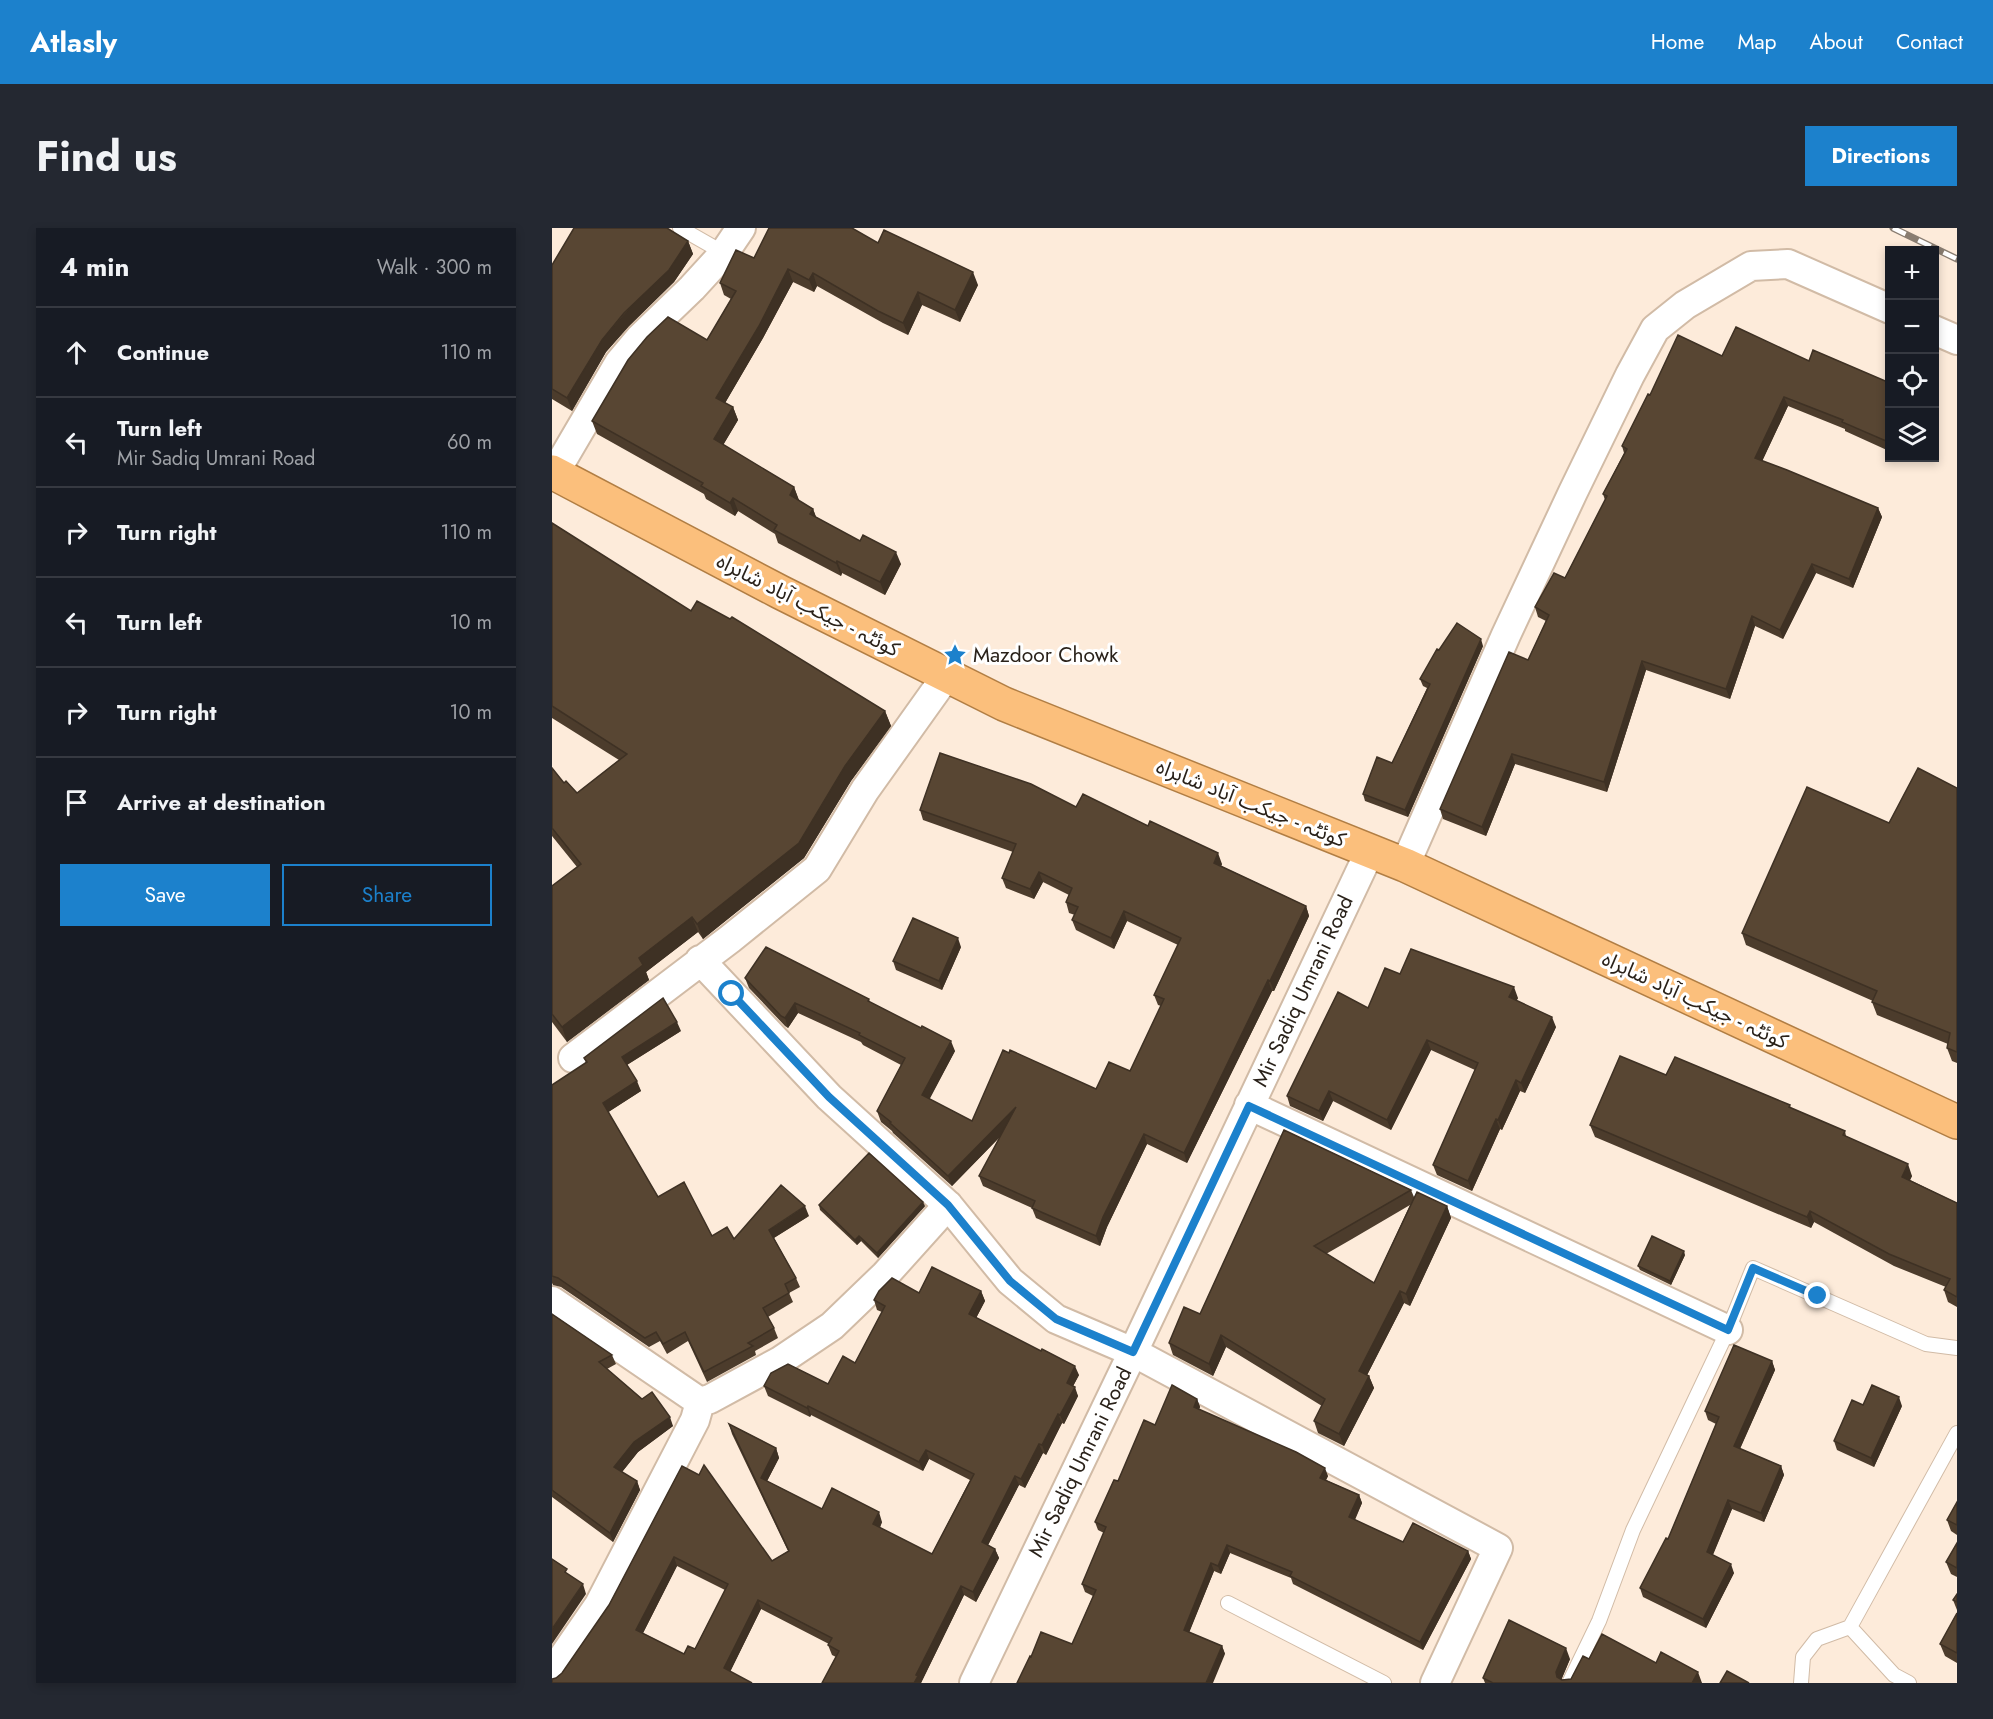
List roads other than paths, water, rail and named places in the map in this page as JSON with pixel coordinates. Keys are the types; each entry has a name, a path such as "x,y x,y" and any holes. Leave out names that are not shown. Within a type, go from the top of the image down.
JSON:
{"highway":[{"name":"کوئٹہ - جیکب آباد شاہراہ","path":"553,473 780,592 1004,704 1405,865 1957,1122"}],"street":[{"path":"553,473 619,363 640,338 692,288 724,253 741,228"},
{"path":"1405,865 1506,635 1568,502 1655,328 1685,304 1751,266 1788,264 1885,307"},
{"path":"1939,332 1957,340"},
{"path":"573,1058 730,939 817,869 866,790 947,675"},
{"name":"Mir Sadiq Umrani Road","path":"974,1683 1370,851"},
{"path":"700,960 829,1097 948,1205 1010,1281 1056,1319 1133,1352 1498,1548 1435,1683"},
{"path":"1249,1106 1728,1330"},
{"path":"700,1402 710,1399 780,1361 832,1326 885,1275 948,1205"},
{"path":"552,1301 700,1402"},
{"path":"552,1673 599,1605 695,1420 700,1402"}],"lane":[{"path":"680,228 724,253"},
{"path":"1569,1683 1599,1621 1633,1530 1728,1330 1753,1268 1926,1344 1957,1348"},
{"path":"1801,1683 1803,1657 1817,1639 1850,1627 1957,1433"},
{"path":"1228,1603 1384,1683"},
{"path":"1850,1627 1894,1675 1909,1683"}],"railway":[{"path":"1893,228 1957,259"}],"place":[{"name":"Mazdoor Chowk","path":"955,655"}]}
